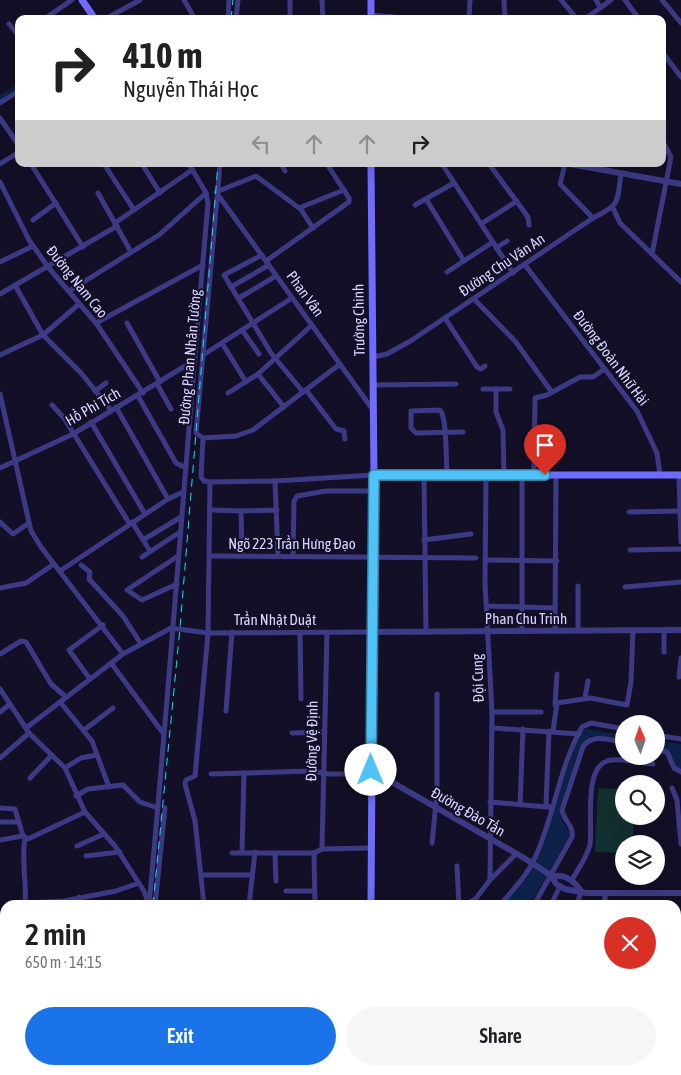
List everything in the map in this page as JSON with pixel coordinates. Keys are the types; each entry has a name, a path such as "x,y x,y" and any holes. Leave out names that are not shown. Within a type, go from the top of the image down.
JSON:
{"main road":[{"path":"82,0 92,15"},
{"path":"371,0 371,15"},
{"name":"Trường Chinh","path":"371,167 374,491 371,900"},
{"path":"374,475 680,474"}],"street":[{"path":"50,15 72,0"},
{"path":"112,15 140,0"},
{"path":"184,0 193,15"},
{"path":"228,15 230,0"},
{"path":"236,15 238,0"},
{"path":"290,0 290,15"},
{"path":"322,0 323,15"},
{"path":"469,15 470,0"},
{"path":"504,0 505,15"},
{"path":"561,0 574,15"},
{"path":"596,0 600,8"},
{"path":"590,15 611,0"},
{"path":"625,0 636,15"},
{"path":"662,0 681,23"},
{"path":"9,24 15,31"},
{"path":"666,57 681,77"},
{"path":"0,103 15,94"},
{"path":"0,118 15,140"},
{"path":"652,254 668,181 671,155 666,147"},
{"path":"0,164 15,155"},
{"path":"33,167 83,247"},
{"path":"106,167 134,210"},
{"path":"144,167 160,193"},
{"path":"149,900 163,732 177,628 178,556 208,204 206,193 190,167"},
{"name":"Đường Phan Nhân Tường","path":"203,876 197,847 195,820 185,784 186,780 195,776 208,633 210,482 204,481 201,477 203,438 196,433 220,167"},
{"path":"282,167 285,172"},
{"path":"231,287 267,263 349,202 344,190 329,167"},
{"path":"444,167 513,273"},
{"path":"491,167 528,217 529,225"},
{"path":"564,167 560,184 593,218"},
{"path":"586,167 681,184"},
{"path":"613,172 614,167"},
{"path":"0,294 83,247 192,170"},
{"path":"621,173 617,202 613,208 620,223 681,282"},
{"path":"216,192 256,176 296,208 300,208 317,199 344,190"},
{"name":"Đường Nam Cao","path":"0,182 33,246 48,268 96,323 140,395 176,463 186,468"},
{"path":"415,205 454,183"},
{"name":"Phan Vân","path":"216,192 373,410"},
{"path":"98,193 131,252"},
{"path":"69,292 159,236 206,193"},
{"path":"426,199 464,261"},
{"path":"481,224 517,201"},
{"path":"33,220 56,203"},
{"path":"300,208 313,228"},
{"name":"Đường Chu Văn An","path":"373,357 387,354 445,318 593,218 613,208"},
{"path":"496,248 508,241"},
{"path":"447,272 493,242"},
{"path":"0,262 33,246"},
{"path":"262,255 226,273 225,277 275,358 336,429 343,430 345,439"},
{"path":"96,323 202,265"},
{"name":"Đường Đoàn Nhữ Hài","path":"525,265 644,422 657,452 660,475"},
{"path":"239,298 276,276"},
{"path":"15,285 43,335 113,409 168,499"},
{"path":"202,355 292,298"},
{"path":"474,299 515,341 551,391"},
{"path":"0,355 43,335 79,304"},
{"path":"445,318 477,367 481,369 485,366"},
{"path":"127,324 171,409"},
{"path":"228,393 258,374 312,325"},
{"path":"242,330 259,354"},
{"path":"222,343 246,382"},
{"name":"Hồ Phi Tích","path":"0,468 73,434 195,360"},
{"path":"203,438 236,436 248,432 340,364"},
{"path":"534,475 534,399 580,377 593,377 603,370"},
{"path":"258,374 284,407"},
{"path":"95,391 106,382"},
{"path":"373,385 456,384"},
{"path":"483,389 510,389"},
{"path":"496,389 496,412 503,430 504,475"},
{"path":"0,394 29,523 41,547 123,654"},
{"path":"52,404 64,418 150,551"},
{"path":"447,474 444,432 441,411 411,410 410,423 413,431 444,432 463,432"},
{"path":"91,422 145,514"},
{"path":"680,474 679,511 681,542"},
{"path":"210,482 275,481 374,475"},
{"path":"424,475 426,632"},
{"name":"Đội Cung","path":"486,475 485,560 492,712 490,880"},
{"path":"522,475 522,631"},
{"path":"555,631 557,561 556,475"},
{"path":"275,481 278,556"},
{"path":"293,556 294,501 297,496 326,491 374,491"},
{"path":"60,571 168,499 183,492"},
{"path":"210,510 277,510"},
{"path":"241,511 242,556"},
{"path":"629,512 679,511"},
{"path":"143,540 181,518"},
{"path":"0,522 13,534 29,523"},
{"path":"142,557 180,532"},
{"path":"424,540 470,534"},
{"path":"630,550 681,549"},
{"path":"177,584 142,600 127,590 178,556"},
{"name":"Ngõ 223 Trần Hưng Đạo","path":"210,556 476,558"},
{"path":"485,560 557,561"},
{"path":"0,588 26,583 54,564"},
{"path":"81,565 90,572 89,579 123,616 142,644"},
{"path":"626,587 681,582"},
{"path":"578,586 578,631"},
{"path":"487,606 555,608"},
{"path":"90,679 68,651 102,626"},
{"path":"0,758 27,730 60,702 123,654 177,628"},
{"name":"Trần Nhật Duật","path":"177,628 208,633 372,632"},
{"path":"555,705 585,698 626,705 630,685 633,630"},
{"path":"664,630 664,652"},
{"name":"Phan Chu Trinh","path":"372,632 681,630"},
{"path":"226,711 232,632"},
{"path":"300,632 301,699"},
{"name":"Đường Vệ Định","path":"322,849 327,632"},
{"path":"0,654 21,641 26,642 51,684 66,697"},
{"path":"679,677 681,658"},
{"path":"111,663 163,732"},
{"path":"549,807 551,731 558,674"},
{"path":"585,698 588,681"},
{"path":"0,688 27,730 65,768 76,796 85,812 120,852 148,900"},
{"path":"432,843 436,808 437,694"},
{"path":"60,702 84,730 97,755 109,787"},
{"path":"0,712 10,704"},
{"path":"84,730 113,708"},
{"path":"492,712 541,712"},
{"path":"505,900 533,864 549,807 582,727 588,724 615,728"},
{"path":"492,728 579,734"},
{"path":"520,805 523,729"},
{"path":"292,733 325,732"},
{"path":"665,736 681,739"},
{"path":"537,900 572,837 572,828 564,816 563,808 583,747 587,741 596,738 615,741"},
{"path":"665,751 674,768 681,772"},
{"path":"30,778 52,755"},
{"path":"65,768 81,758 97,755"},
{"path":"581,891 572,880 589,848 590,793 600,767 604,762 615,760"},
{"path":"211,774 311,771 324,773 371,772"},
{"name":"Đường Đào Tấn","path":"371,772 533,864 551,875 560,886"},
{"path":"242,852 244,773"},
{"path":"76,796 88,789 125,786 140,802 158,808"},
{"path":"672,788 679,800 681,844"},
{"path":"490,802 549,807"},
{"path":"0,808 15,808 24,837 22,856 26,884 25,900"},
{"path":"156,900 165,808"},
{"path":"0,840 29,838 85,812"},
{"path":"0,822 19,822"},
{"path":"77,846 104,834"},
{"path":"232,853 314,853 322,849 370,848"},
{"path":"86,856 120,852"},
{"path":"250,900 255,852"},
{"path":"314,853 314,900"},
{"path":"275,854 276,881"},
{"path":"475,900 490,880 516,854"},
{"path":"457,866 460,900"},
{"path":"204,900 203,876 252,875"},
{"name":"Đường Đào Tấn","path":"551,875 564,876 572,880"},
{"path":"68,900 116,892 139,883"},
{"path":"553,900 560,886 572,891 605,893 681,893"},
{"path":"286,891 314,891"},
{"path":"579,900 581,891"},
{"path":"605,893 605,900"}],"green space":[{"path":"598,788 615,789 615,825 634,825 633,835 615,835 615,853 595,852"}],"water":[{"path":"585,729 615,734 615,740 590,736 582,744 560,808 562,821 570,833 569,837 533,900 506,900 536,862 579,735"},
{"path":"665,741 681,744 681,769 676,767 668,751 665,750"}],"waterway":[{"path":"0,98 15,89"}],"railway":[{"path":"231,15 233,0"},
{"path":"153,900 180,628 218,167"}],"route":[{"path":"371,770 374,475 545,475"}]}
